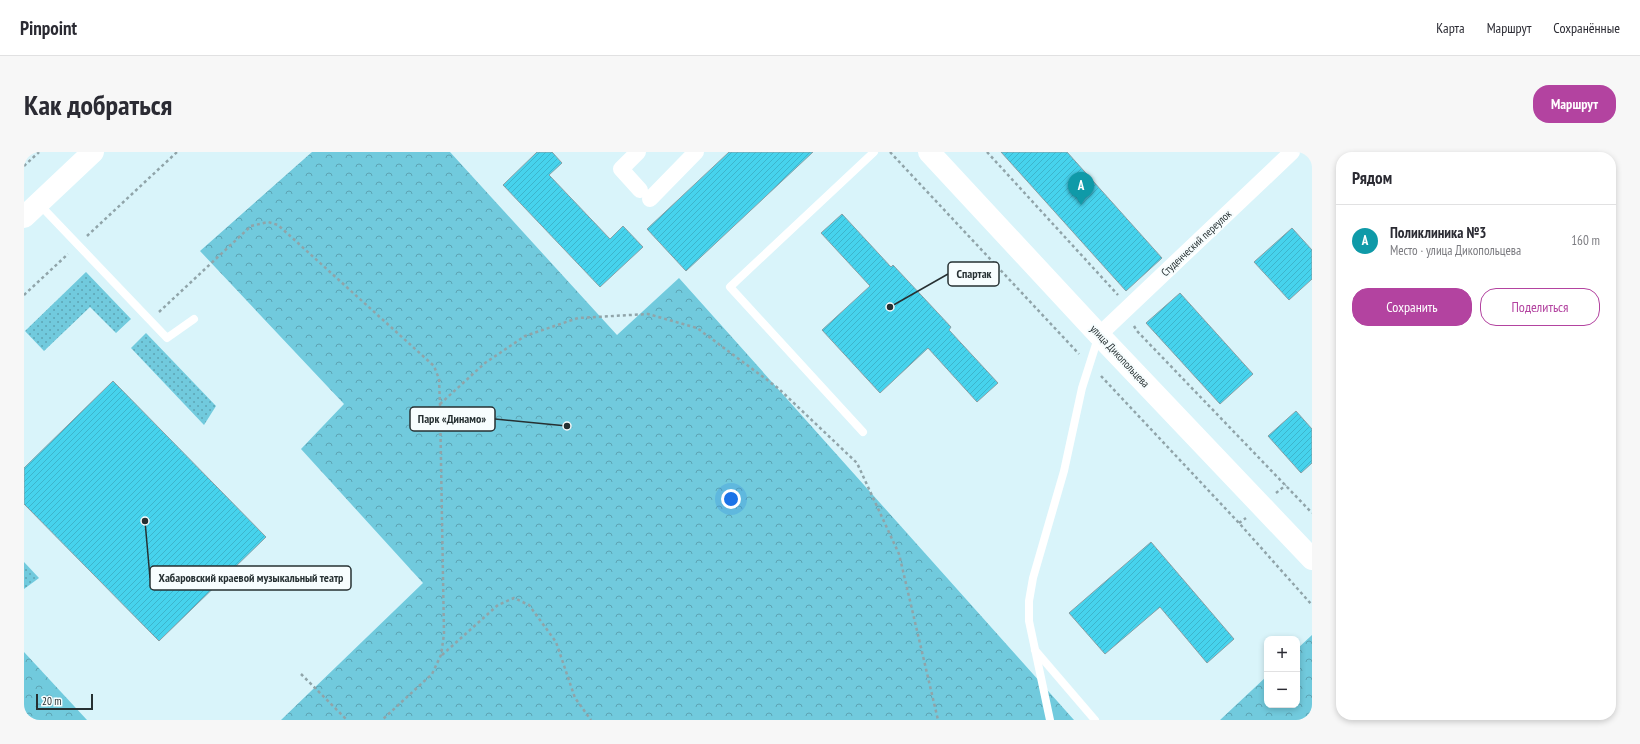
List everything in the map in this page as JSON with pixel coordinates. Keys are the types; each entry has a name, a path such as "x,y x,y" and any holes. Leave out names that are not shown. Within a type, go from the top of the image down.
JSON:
{"main road":[{"path":"31,210 93,152"},
{"name":"улица Дикопольцева","path":"929,152 1099,335 1312,559"}],"street":[{"path":"638,152 621,169 645,194 696,152"},
{"name":"Студенческий переулок","path":"1099,335 1292,152"}],"lane":[{"path":"863,432 730,287 874,152"},
{"path":"31,210 78,245 167,338 194,319"},
{"path":"1050,720 1029,621 1030,596 1033,578 1064,471 1082,388 1099,335"},
{"path":"1034,648 1095,720"}],"path":[{"path":"24,166 39,152"},
{"path":"24,295 178,152"},
{"path":"890,152 1090,364 1312,605"},
{"path":"987,152 1118,296 1137,330 1312,513"},
{"path":"150,320 251,226 268,222 278,225 434,366 439,379 440,404 444,634 442,655"},
{"path":"440,404 485,363 525,336 578,318 648,314 697,328 778,388 857,463 899,554 938,720"},
{"path":"382,720 432,674 442,655 498,605 514,598 529,605 556,642 576,698 591,720"},
{"path":"301,674 347,720"}],"green space":[{"path":"312,152 450,152 617,335 679,278 1074,720 281,720 423,583 301,449 344,404 200,251"},
{"path":"86,272 131,319 116,333 90,307 44,351 25,331"},
{"path":"146,333 216,406 204,425 131,348"},
{"path":"24,562 39,578 24,589"},
{"path":"1312,635 1312,720 1220,720 1264,679 1264,708 1300,708 1300,646"},
{"path":"24,652 87,720 24,720"}],"building":[{"path":"537,152 552,152 562,163 549,175 610,239 623,226 643,247 600,287 503,185"},
{"path":"729,152 813,152 686,271 647,229"},
{"path":"1001,152 1067,152 1162,258 1126,291"},
{"path":"842,214 891,267 893,265 951,327 949,330 998,383 977,402 928,348 880,393 822,330 870,286 821,233"},
{"path":"1292,228 1312,250 1312,279 1289,300 1254,262"},
{"path":"1180,293 1253,374 1220,404 1146,323"},
{"path":"113,381 266,537 159,641 24,504 24,468"},
{"path":"1296,411 1312,429 1312,463 1301,473 1268,436"},
{"path":"1151,542 1234,639 1207,663 1160,607 1105,654 1069,613"}],"place":[{"name":"Поликлиника №3","path":"1081,205"},
{"name":"Спартак","path":"890,307"},
{"name":"Парк «Динамо»","path":"567,426"},
{"name":"Хабаровский краевой музыкальный театр","path":"145,521"}]}
